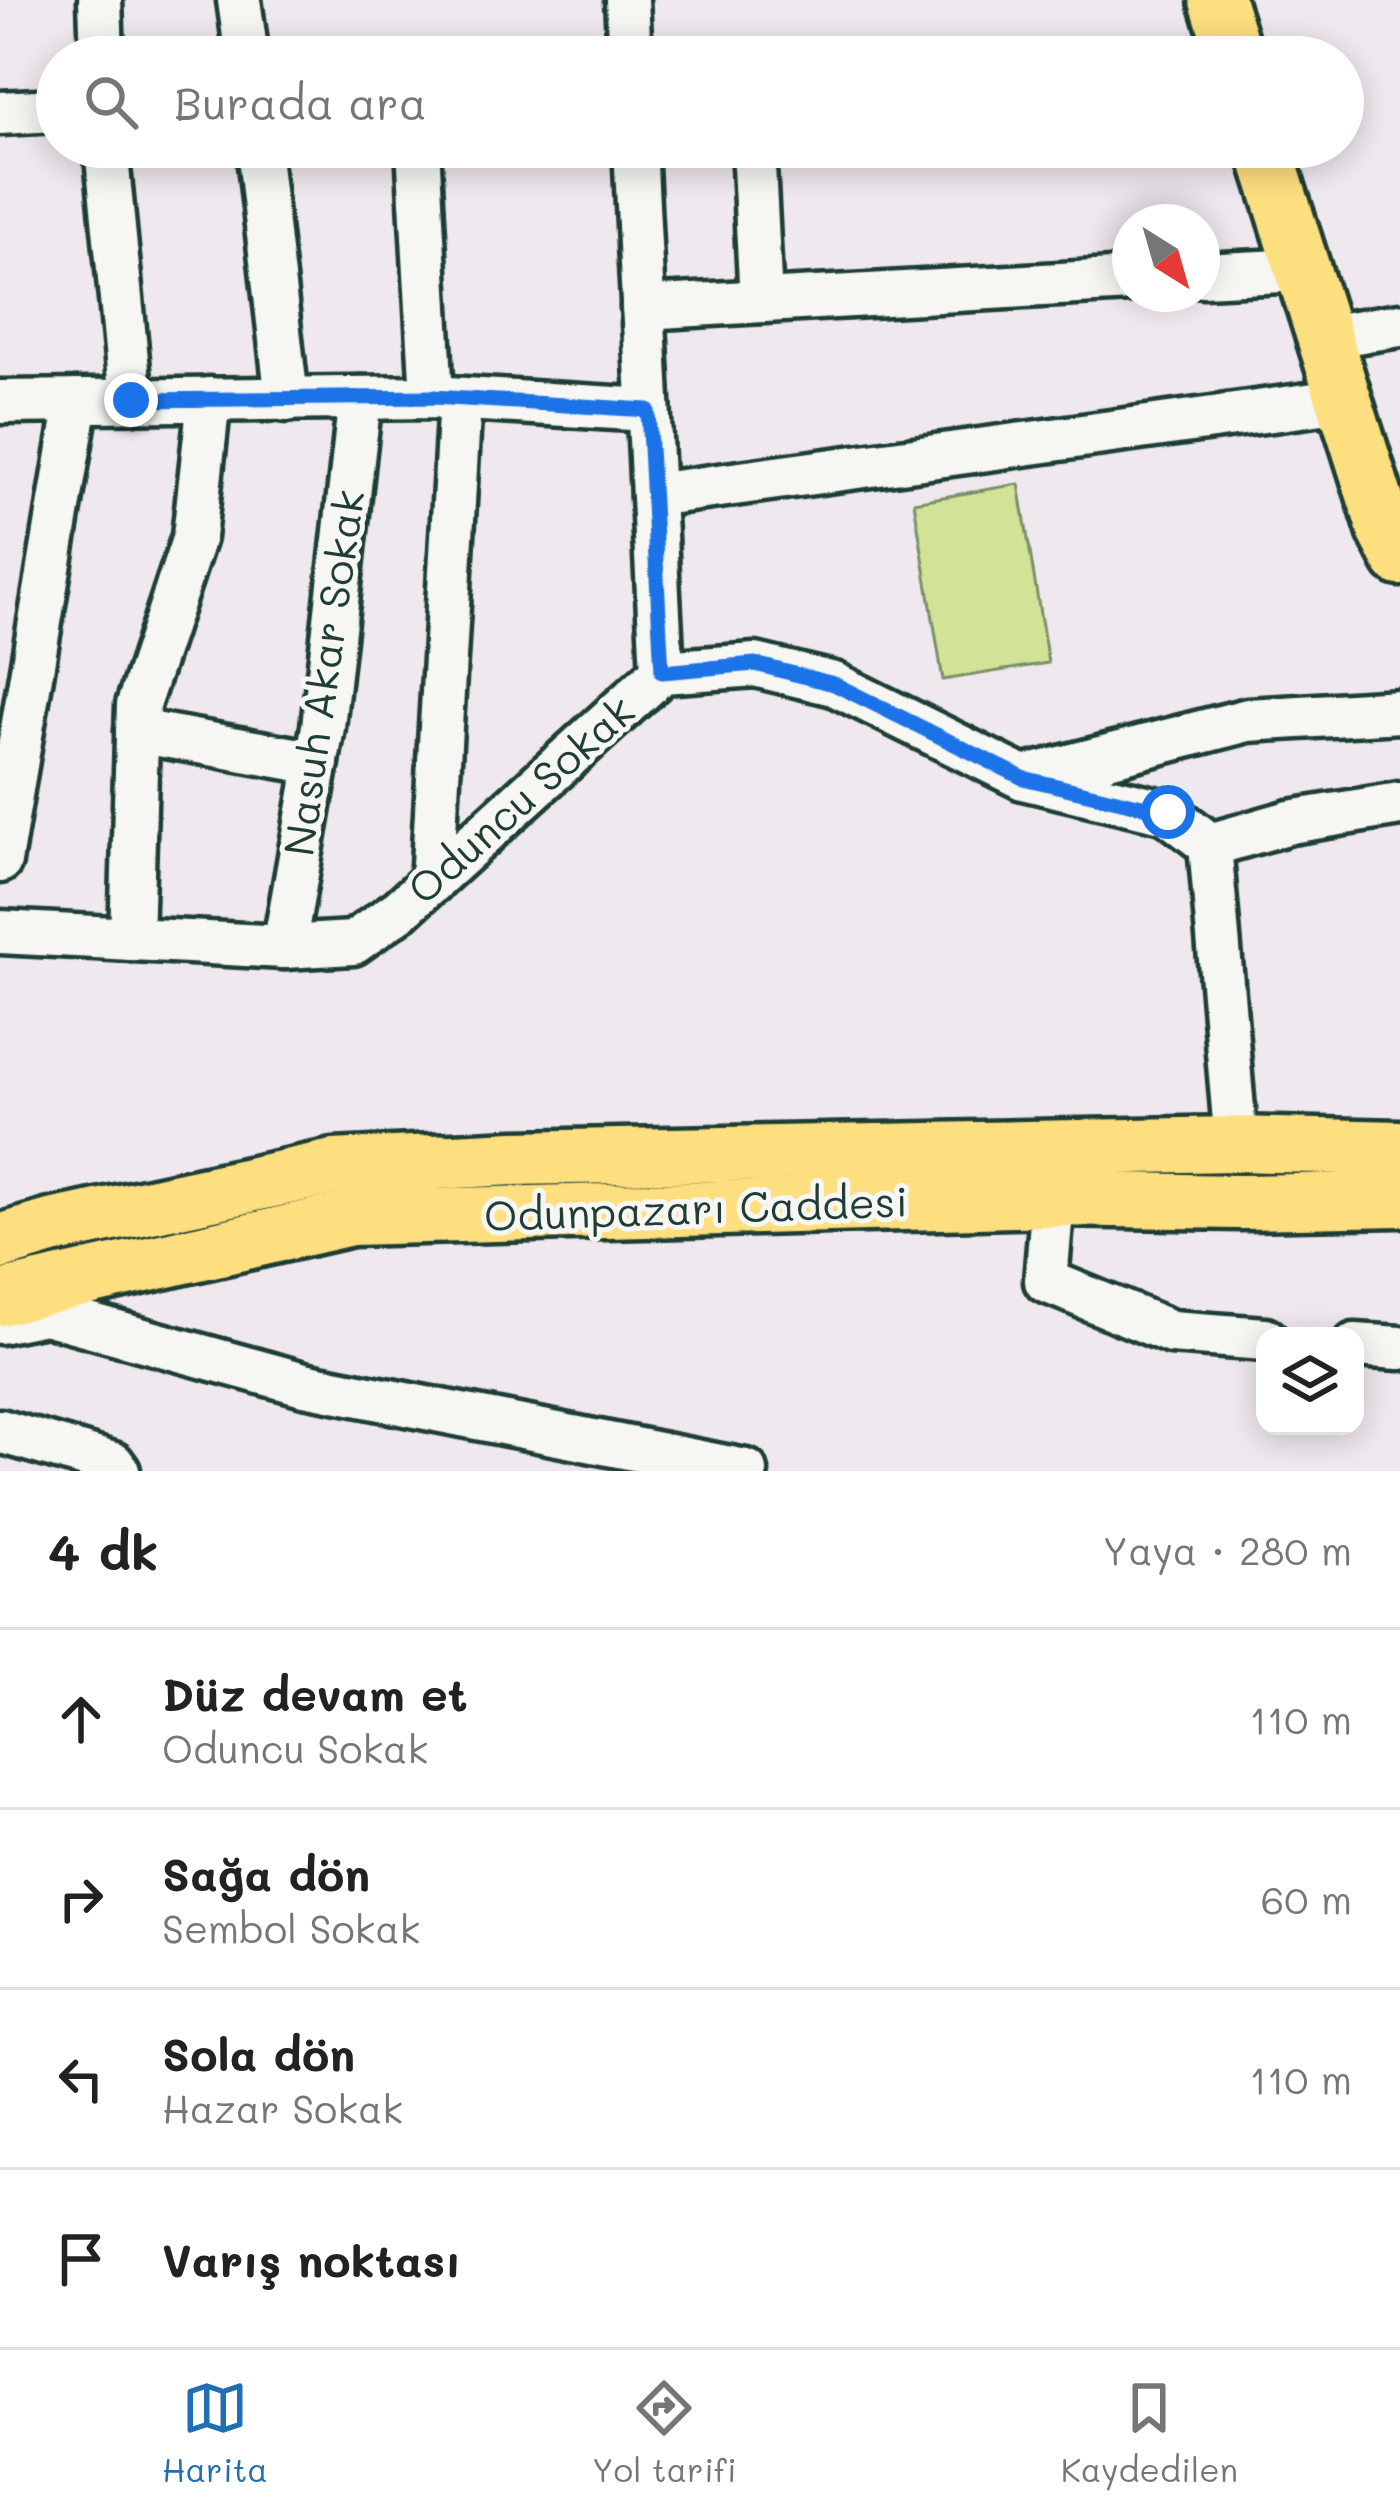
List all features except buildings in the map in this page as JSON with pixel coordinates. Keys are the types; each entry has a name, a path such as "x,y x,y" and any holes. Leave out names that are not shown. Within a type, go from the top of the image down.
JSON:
{"main road":[{"path":"1217,0 1228,36"},
{"path":"1271,168 1344,400 1387,491 1385,529 1400,558"},
{"name":"Odunpazarı Caddesi","path":"0,1242 334,1167 514,1158 1236,1144 1400,1148"},
{"name":"Odunpazarı Caddesi","path":"0,1298 351,1218 1053,1199 1400,1199"}],"street":[{"path":"100,0 101,36"},
{"path":"239,0 244,36"},
{"path":"627,0 629,36"},
{"path":"0,113 36,111"},
{"path":"108,168 131,400"},
{"path":"260,168 287,400"},
{"path":"420,168 447,398 431,882"},
{"path":"636,168 662,672"},
{"path":"754,168 760,301"},
{"path":"1220,274 1303,270"},
{"path":"643,308 1112,281"},
{"path":"1324,337 1400,325"},
{"name":"Nasuh Akar Sokak","path":"284,947 323,727 360,398"},
{"path":"0,401 447,398 648,410"},
{"path":"131,939 138,705 194,538 209,399"},
{"path":"652,495 1344,400"},
{"path":"0,861 77,401"},
{"name":"Oduncu Sokak","path":"0,932 284,947 353,943 400,910 662,672 755,664 834,684 1023,778 1168,812 1210,844"},
{"path":"1023,778 1248,720 1400,711"},
{"path":"137,731 317,764"},
{"path":"1236,1144 1210,844 1290,822 1400,804"},
{"path":"1053,1199 1046,1281 1171,1333 1256,1338"},
{"path":"0,1322 45,1313 304,1384 746,1471"},
{"path":"1364,1346 1400,1348"},
{"path":"0,1431 126,1468"}],"green space":[{"path":"1019,484 1048,663 943,680 914,502"}],"route":[{"path":"131,400 433,397 648,410 662,672 755,664 834,684 1023,778 1168,812"}]}
